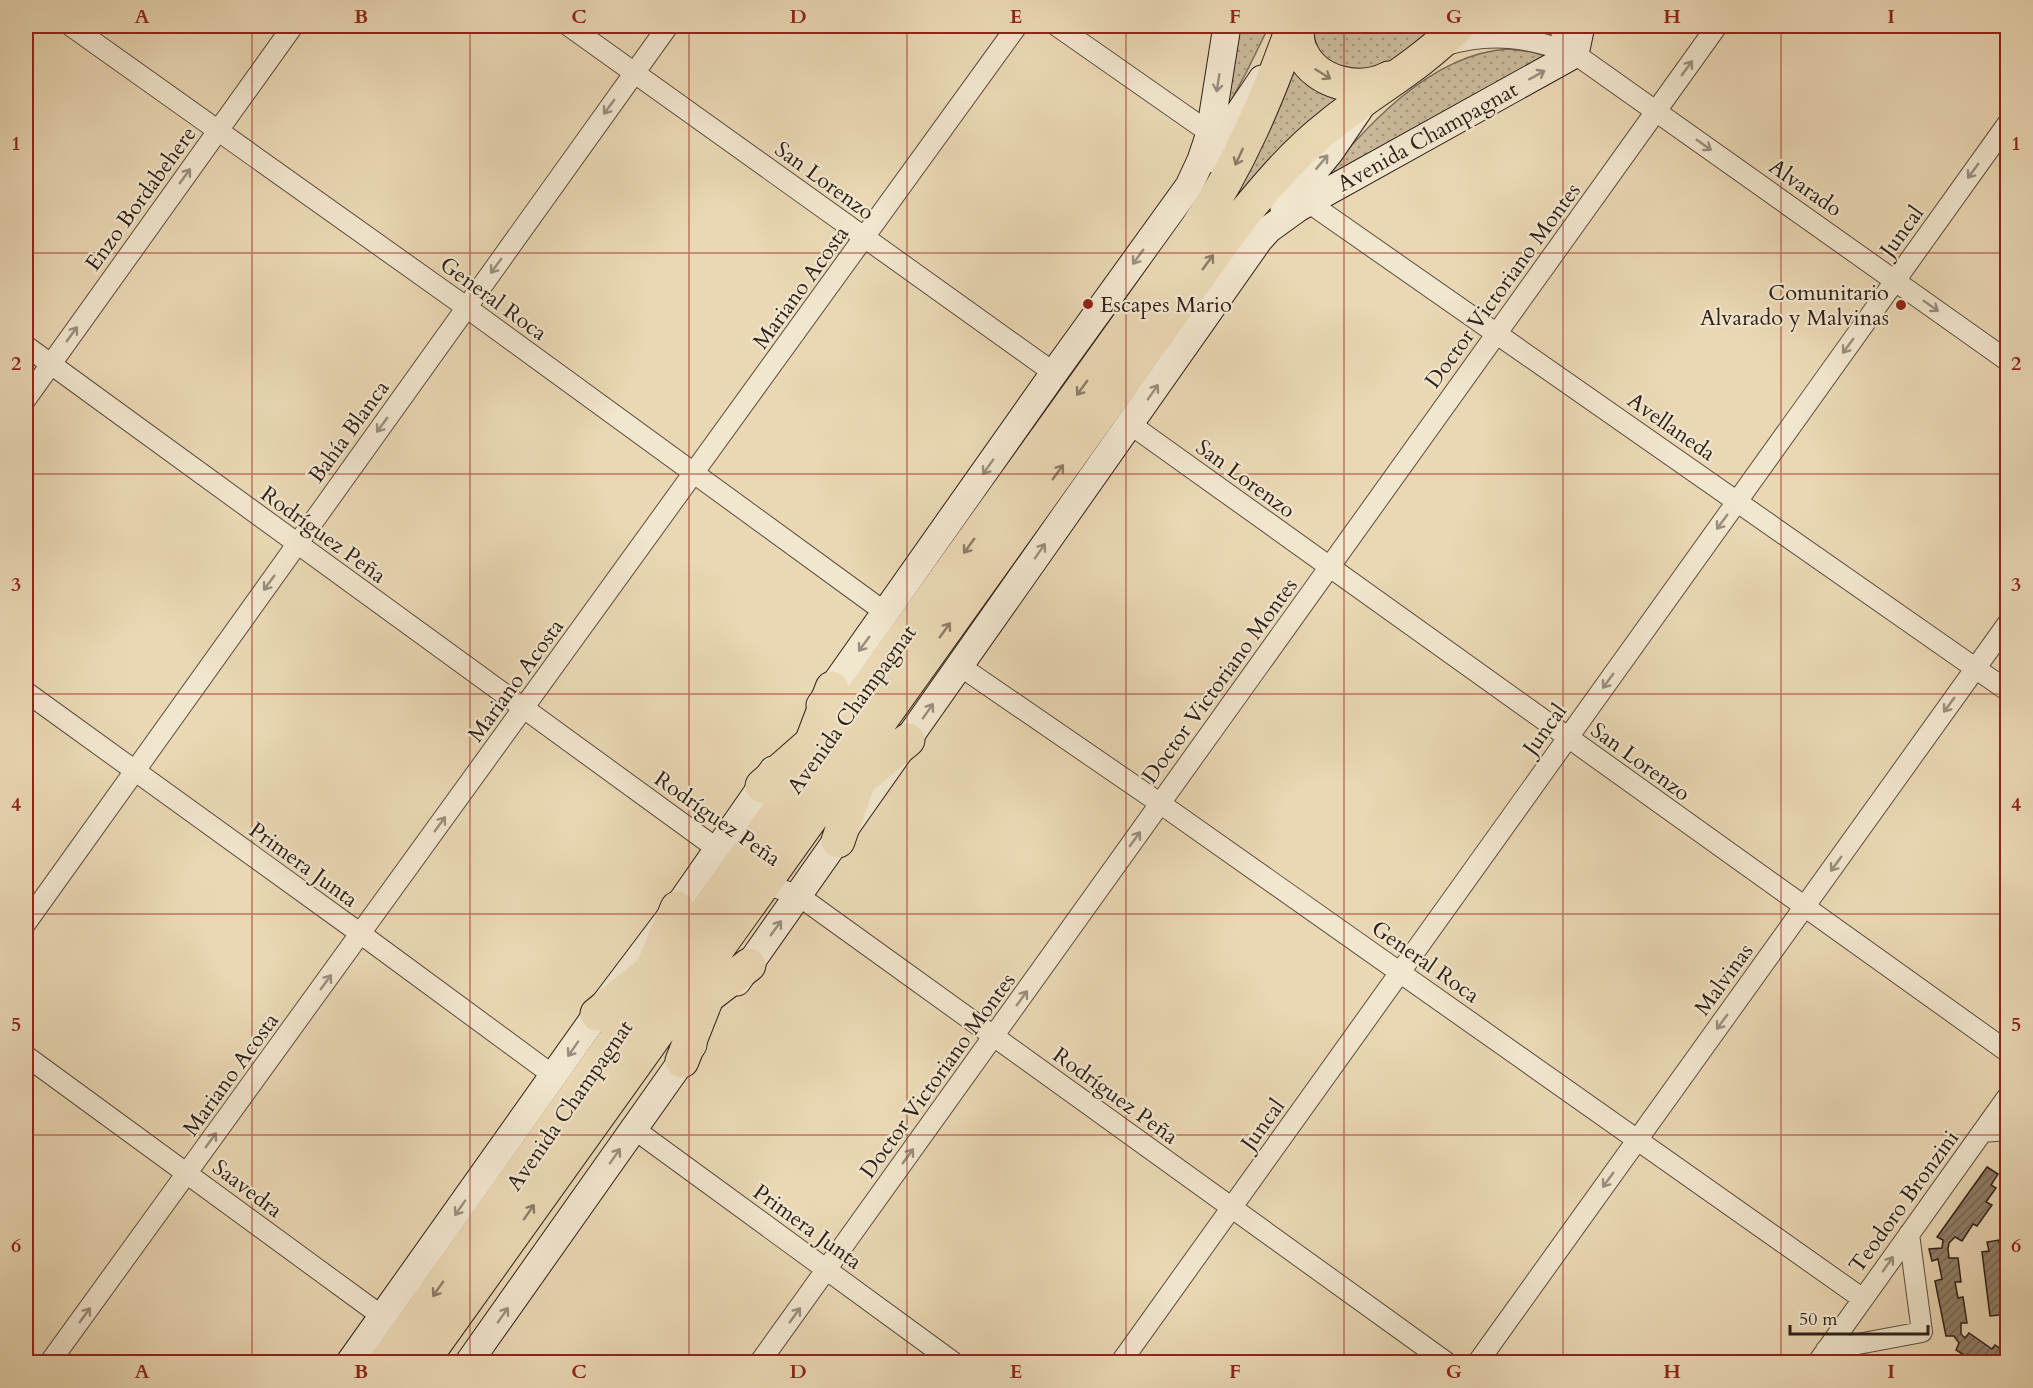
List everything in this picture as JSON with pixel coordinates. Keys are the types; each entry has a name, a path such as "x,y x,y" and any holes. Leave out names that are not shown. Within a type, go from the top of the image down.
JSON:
{"highway":[{"name":"Avenida Champagnat","path":"422,1362 642,1029 699,926 741,866 774,793 857,704 1268,185 1328,127 1416,62 1458,26"},
{"name":"Avenida Champagnat","path":"741,866 811,819 857,704 1212,205 1250,135 1293,30"},
{"path":"1293,30 1308,64 1320,74 1341,84 1359,86 1377,83 1416,62"},
{"path":"774,793 811,743 857,704"},
{"path":"838,841 858,781 857,704"},
{"path":"811,819 908,740"},
{"path":"597,1014 651,970 699,926"},
{"path":"682,1060 706,998 699,926"},
{"path":"642,1029 706,998 749,965"},
{"path":"642,1029 651,970"},
{"name":"Avenida Champagnat","path":"386,1362 642,1029"}],"street":[{"name":"General Roca","path":"71,26 466,307 886,613"},
{"name":"Enzo Bordabehere","path":"26,399 293,26"},
{"name":"San Lorenzo","path":"569,26 1054,373"},
{"name":"Bahía Blanca","path":"26,923 668,26"},
{"name":"Mariano Acosta","path":"50,1362 1017,26"},
{"path":"1057,26 1210,133"},
{"name":"Avenida Champagnat","path":"1189,186 1210,133 1227,26"},
{"name":"Alvarado","path":"1558,26 1575,54"},
{"path":"1575,54 1581,26"},
{"name":"Doctor Victoriano Montes","path":"760,1362 1717,26"},
{"name":"Avenida Champagnat","path":"857,704 886,613 1054,373 1235,121 1293,30"},
{"name":"Alvarado","path":"1416,62 1444,46 1491,37 1541,42 1575,54 2007,361"},
{"name":"Avenida Champagnat","path":"1259,240 1290,212 1575,54"},
{"name":"Avenida Champagnat","path":"469,1362 1259,240 1330,152 1369,95"},
{"name":"Juncal","path":"1121,1362 2007,123"},
{"name":"Avellaneda","path":"1308,202 2007,691"},
{"name":"Rodríguez Peña","path":"26,346 296,545 741,866 799,896 1446,1362"},
{"name":"San Lorenzo","path":"1130,424 2007,1052"},
{"name":"Malvinas","path":"1478,1362 2007,623"},
{"name":"General Roca","path":"960,666 1161,804 1863,1299"},
{"name":"Primera Junta","path":"26,692 554,1076"},
{"name":"Avenida Champagnat","path":"350,1362 597,1014 699,926"},
{"name":"Saavedra","path":"26,1056 383,1317"},
{"name":"Teodoro Bronzini","path":"1822,1356 2007,1096"},
{"name":"Primera Junta","path":"634,1129 953,1362"},
{"path":"1982,1132 2007,1130"},
{"path":"1822,1356 1922,1332 1909,1234"}],"shaded area":[{"path":"1235,26 1269,26 1218,125"},
{"path":"1312,26 1440,26 1406,53 1386,64 1371,70 1339,70 1318,53"},
{"path":"1508,49 1532,52 1552,58 1316,187 1376,120 1424,80 1451,65 1479,54"},
{"path":"1290,62 1344,99 758,855"}],"building":[{"path":"2000,1153 2008,1153 2008,1169 2002,1169"},
{"path":"1987,1167 1998,1174 1991,1185 1996,1188 1986,1202 1992,1205 1977,1226 1973,1224 1962,1241 1955,1237 1949,1243 1948,1249 1949,1258 1958,1258 1961,1282 1955,1282 1958,1298 1963,1297 1967,1323 1961,1323 1961,1334 1965,1338 1969,1333 1992,1349 1995,1345 2008,1354 2008,1362 1975,1362 1956,1350 1959,1343 1954,1336 1946,1336 1935,1281 1942,1279 1938,1259 1932,1261 1929,1249 1942,1248 1943,1240 1937,1237"},
{"path":"1999,1240 2008,1314 1990,1316 1982,1252 1989,1251 1987,1242"}],"place":[{"name":"Escapes Mario","path":"1088,304"},
{"name":"Comunitario Alvarado y Malvinas","path":"1901,305"}]}
